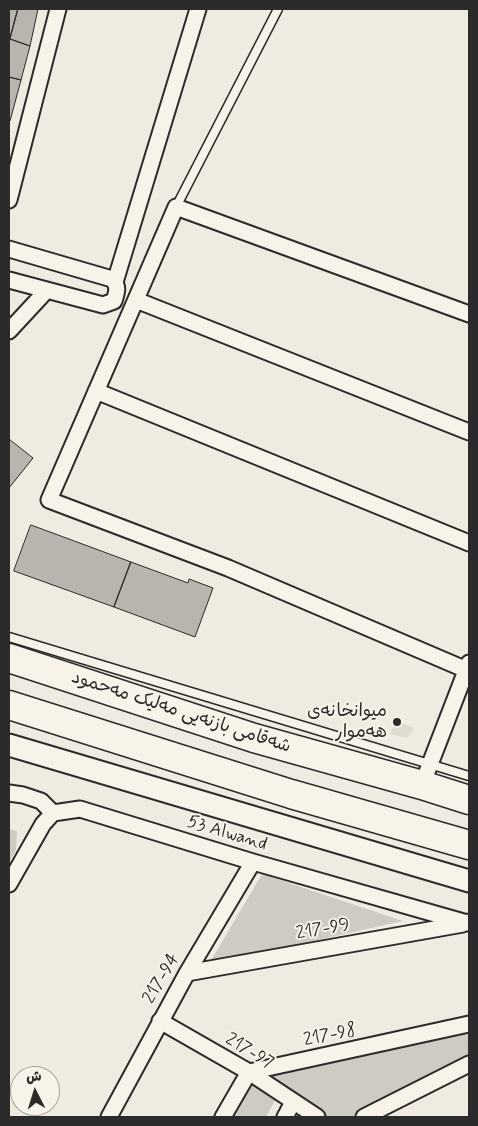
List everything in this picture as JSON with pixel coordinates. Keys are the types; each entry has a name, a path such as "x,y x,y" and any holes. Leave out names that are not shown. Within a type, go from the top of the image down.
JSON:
{"highway":[{"name":"شەقامی بازنەیی مەلیک مەحمود","path":"9,658 302,752 426,774 469,800"},
{"path":"9,705 291,794 469,845"},
{"path":"240,777 254,738"},
{"path":"291,794 302,752"}],"main road":[{"path":"9,745 469,881"}],"street":[{"path":"9,200 58,9"},
{"path":"9,280 103,305 114,301 117,292 115,282 198,9"},
{"path":"426,774 468,668 228,568 49,500 176,207 469,314"},
{"path":"9,249 112,279 115,282"},
{"path":"9,331 47,290"},
{"path":"136,300 469,432"},
{"path":"96,391 469,543"},
{"path":"9,793 41,800 53,813 43,824 9,884"},
{"name":"53 Alwand","path":"53,813 80,810 253,862 468,923"},
{"name":"217-94","path":"109,1117 187,973 253,862"},
{"name":"217-99","path":"187,973 468,923"},
{"name":"217-97","path":"160,1021 249,1072 317,1117"},
{"name":"217-98","path":"249,1072 469,1024"},
{"path":"364,1117 469,1064"},
{"path":"223,1117 249,1072"},
{"path":"285,1117 293,1102"}],"lane":[{"path":"176,207 278,9"},
{"path":"9,637 426,774 469,776"}],"shaded area":[{"path":"396,721 414,728 407,738 390,734"},
{"path":"9,829 17,831 16,850 9,863"},
{"path":"262,874 403,921 209,964"},
{"path":"469,1030 469,1057 354,1117 326,1117 263,1075"},
{"path":"248,1079 278,1095 266,1117 227,1117"}],"building":[{"path":"9,9 18,9 10,39 9,39"},
{"path":"18,9 38,9 30,46 10,39"},
{"path":"10,39 30,46 21,80 9,77"},
{"path":"9,77 21,80 10,121 9,121"},
{"path":"9,439 33,458 9,488"},
{"path":"31,525 131,562 114,607 14,571"},
{"path":"131,562 188,583 189,579 213,588 195,637 114,607"}],"place":[{"name":"میوانخانەی هەموار","path":"397,722"}]}
